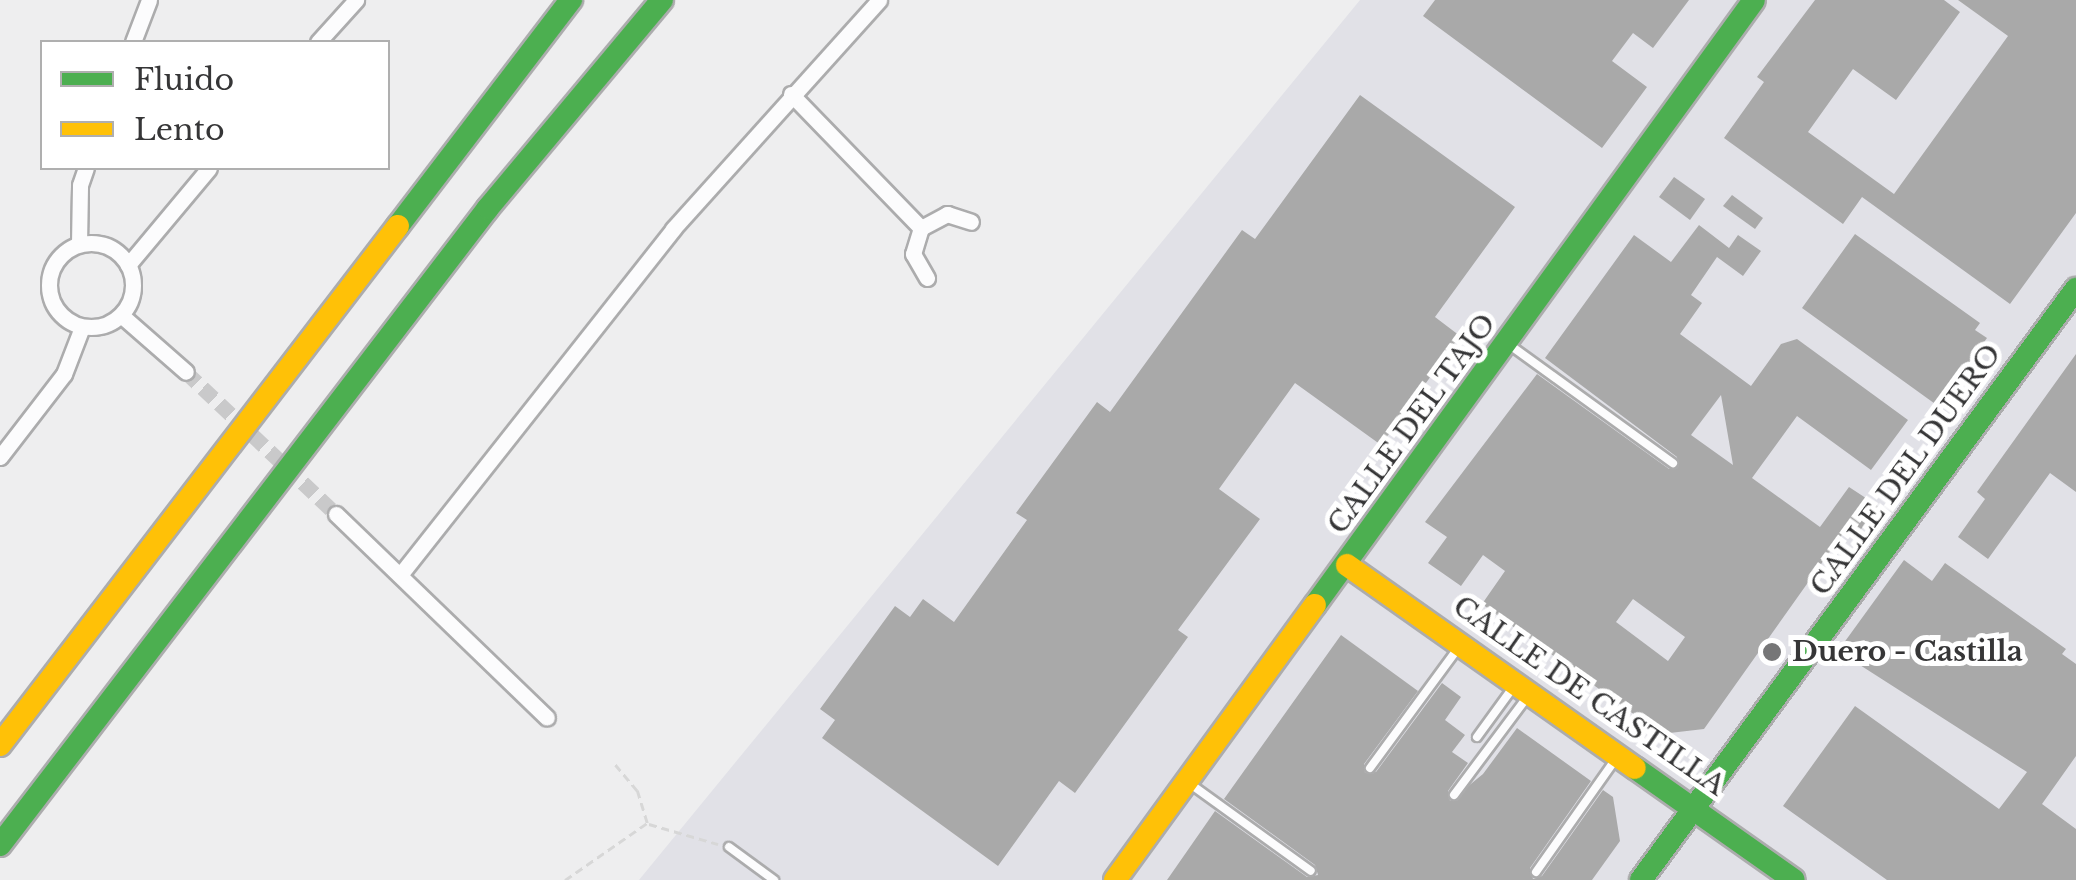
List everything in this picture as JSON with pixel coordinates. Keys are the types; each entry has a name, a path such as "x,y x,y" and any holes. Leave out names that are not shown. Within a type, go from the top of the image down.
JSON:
{"main road":[{"path":"0,744 571,0"},
{"path":"0,845 558,121 662,0"},
{"path":"558,121 678,0"},
{"name":"CALLE DEL TAJO","path":"1115,880 1754,0"},
{"name":"CALLE DEL DUERO","path":"1641,880 2076,289"},
{"name":"CALLE DE CASTILLA","path":"1347,565 1696,807 1794,880"}],"street":[{"path":"135,40 150,0"},
{"path":"320,40 356,0"},
{"path":"400,575 672,229 878,0"},
{"path":"791,94 921,228"},
{"path":"80,244 86,170"},
{"path":"128,265 208,170"},
{"path":"927,278 913,254 921,228 947,214 971,222"},
{"path":"80,244 108,246 128,265 133,292 121,315 105,325 82,327 59,313 49,286 56,262 80,244"},
{"path":"121,315 186,372"},
{"path":"0,456 64,374 82,327"},
{"path":"336,514 546,718"}],"lane":[{"path":"1507,342 1673,463"},
{"path":"1370,768 1461,644"},
{"path":"1476,736 1524,687"},
{"path":"1454,795 1524,687"},
{"path":"1536,872 1619,753"},
{"path":"1188,783 1312,871"},
{"path":"729,847 774,880"}],"path":[{"path":"613,762 637,791 647,823"},
{"path":"647,823 729,847"},
{"path":"564,880 647,823"}],"shaded area":[{"path":"1360,0 2076,0 2076,880 639,880"}],"building":[{"path":"1435,0 1689,0 1653,48 1633,33 1612,61 1647,87 1602,148 1423,16"},
{"path":"1815,0 1944,0 1960,12 1896,100 1853,69 1808,132 1894,194 2008,36 1958,0 2076,0 2076,213 2010,304 1862,197 1843,224 1724,138 1764,82 1757,77"},
{"path":"1360,95 1515,207 1435,317 1460,336 1381,445 1295,383 1219,489 1260,519 1178,630 1188,637 1075,793 1059,781 998,866 822,738 835,720 820,709 895,606 910,617 923,599 954,622 1027,520 1016,513 1097,402 1110,412 1242,230 1255,239"},
{"path":"1674,177 1705,199 1690,220 1659,197"},
{"path":"1732,195 1763,218 1755,229 1723,206"},
{"path":"1699,225 1729,248 1738,235 1761,251 1743,276 1717,257 1691,295 1702,303 1680,334 1751,386 1781,344 1797,339 1908,420 1871,470 1797,416 1752,478 1820,527 1849,487 1878,506 1856,536 1846,529 1704,729 1661,734 1482,604 1505,571 1483,555 1461,586 1428,563 1447,537 1425,522 1537,374 1669,469 1678,468 1677,457 1545,358 1634,235 1671,262","holes":["1721,395 1733,465 1691,435","1633,599 1685,637 1668,661 1616,622"]},
{"path":"1855,234 1980,323 1975,330 1987,338 1938,406 1802,308"},
{"path":"2076,354 2076,492 2050,473 1988,559 1958,537 1985,499 1977,492"},
{"path":"1904,560 1932,581 1945,563 2066,649 2062,654 2076,664 2076,756 2042,804 2076,829 2076,880 1887,880 1783,806 1855,706 1999,809 2027,772 1838,651"},
{"path":"1341,635 1418,691 1364,764 1365,773 1376,772 1442,683 1461,697 1445,720 1465,735 1452,752 1468,763 1448,791 1450,801 1483,774 1517,728 1591,781 1530,868 1533,879 1542,876 1603,790 1613,797 1620,841 1592,880 1167,880 1215,811 1307,877 1318,875 1315,865 1224,799"}],"tunnel":[{"path":"186,372 336,514"}],"traffic: fast":[{"path":"398,226 571,0"},
{"path":"0,845 488,208 662,0"},
{"path":"1315,605 1754,0"},
{"path":"1641,880 2076,289"},
{"path":"1635,768 1794,880"}],"traffic: slow":[{"path":"0,745 398,226"},
{"path":"1347,565 1635,768"},
{"path":"1115,880 1315,605"}],"place":[{"name":"Duero - Castilla","path":"1772,652"}]}
